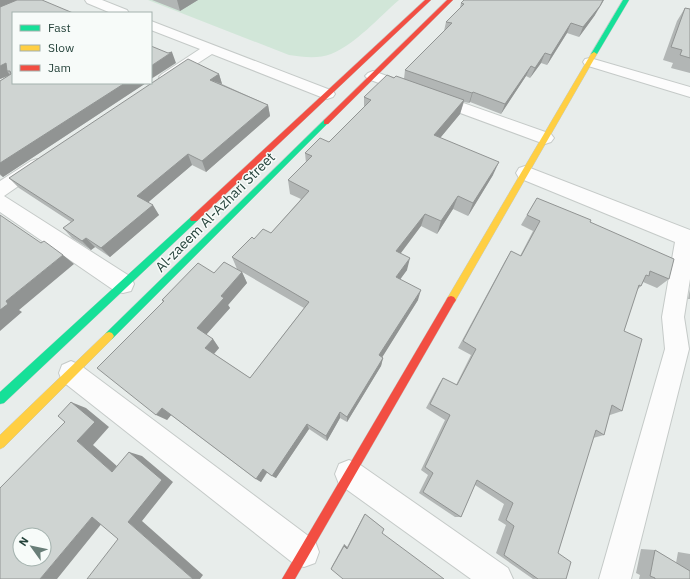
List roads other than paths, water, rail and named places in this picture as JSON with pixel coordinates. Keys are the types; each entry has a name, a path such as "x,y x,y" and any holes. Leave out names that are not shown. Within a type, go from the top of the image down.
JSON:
{"main road":[{"name":"Al-zaeem Al-Azhari Street","path":"0,399 428,0"},
{"name":"Al-zaeem Al-Azhari Street","path":"0,443 450,0"},
{"path":"288,579 626,0"}],"street":[{"path":"90,0 120,12"},
{"path":"152,25 327,94"},
{"path":"157,84 210,49"},
{"path":"590,62 690,92"},
{"path":"373,76 545,138"},
{"path":"0,190 52,154"},
{"path":"525,173 688,238 673,317 678,349 615,579"},
{"path":"0,202 123,284"},
{"path":"71,373 304,552"},
{"path":"350,474 497,579"}]}
